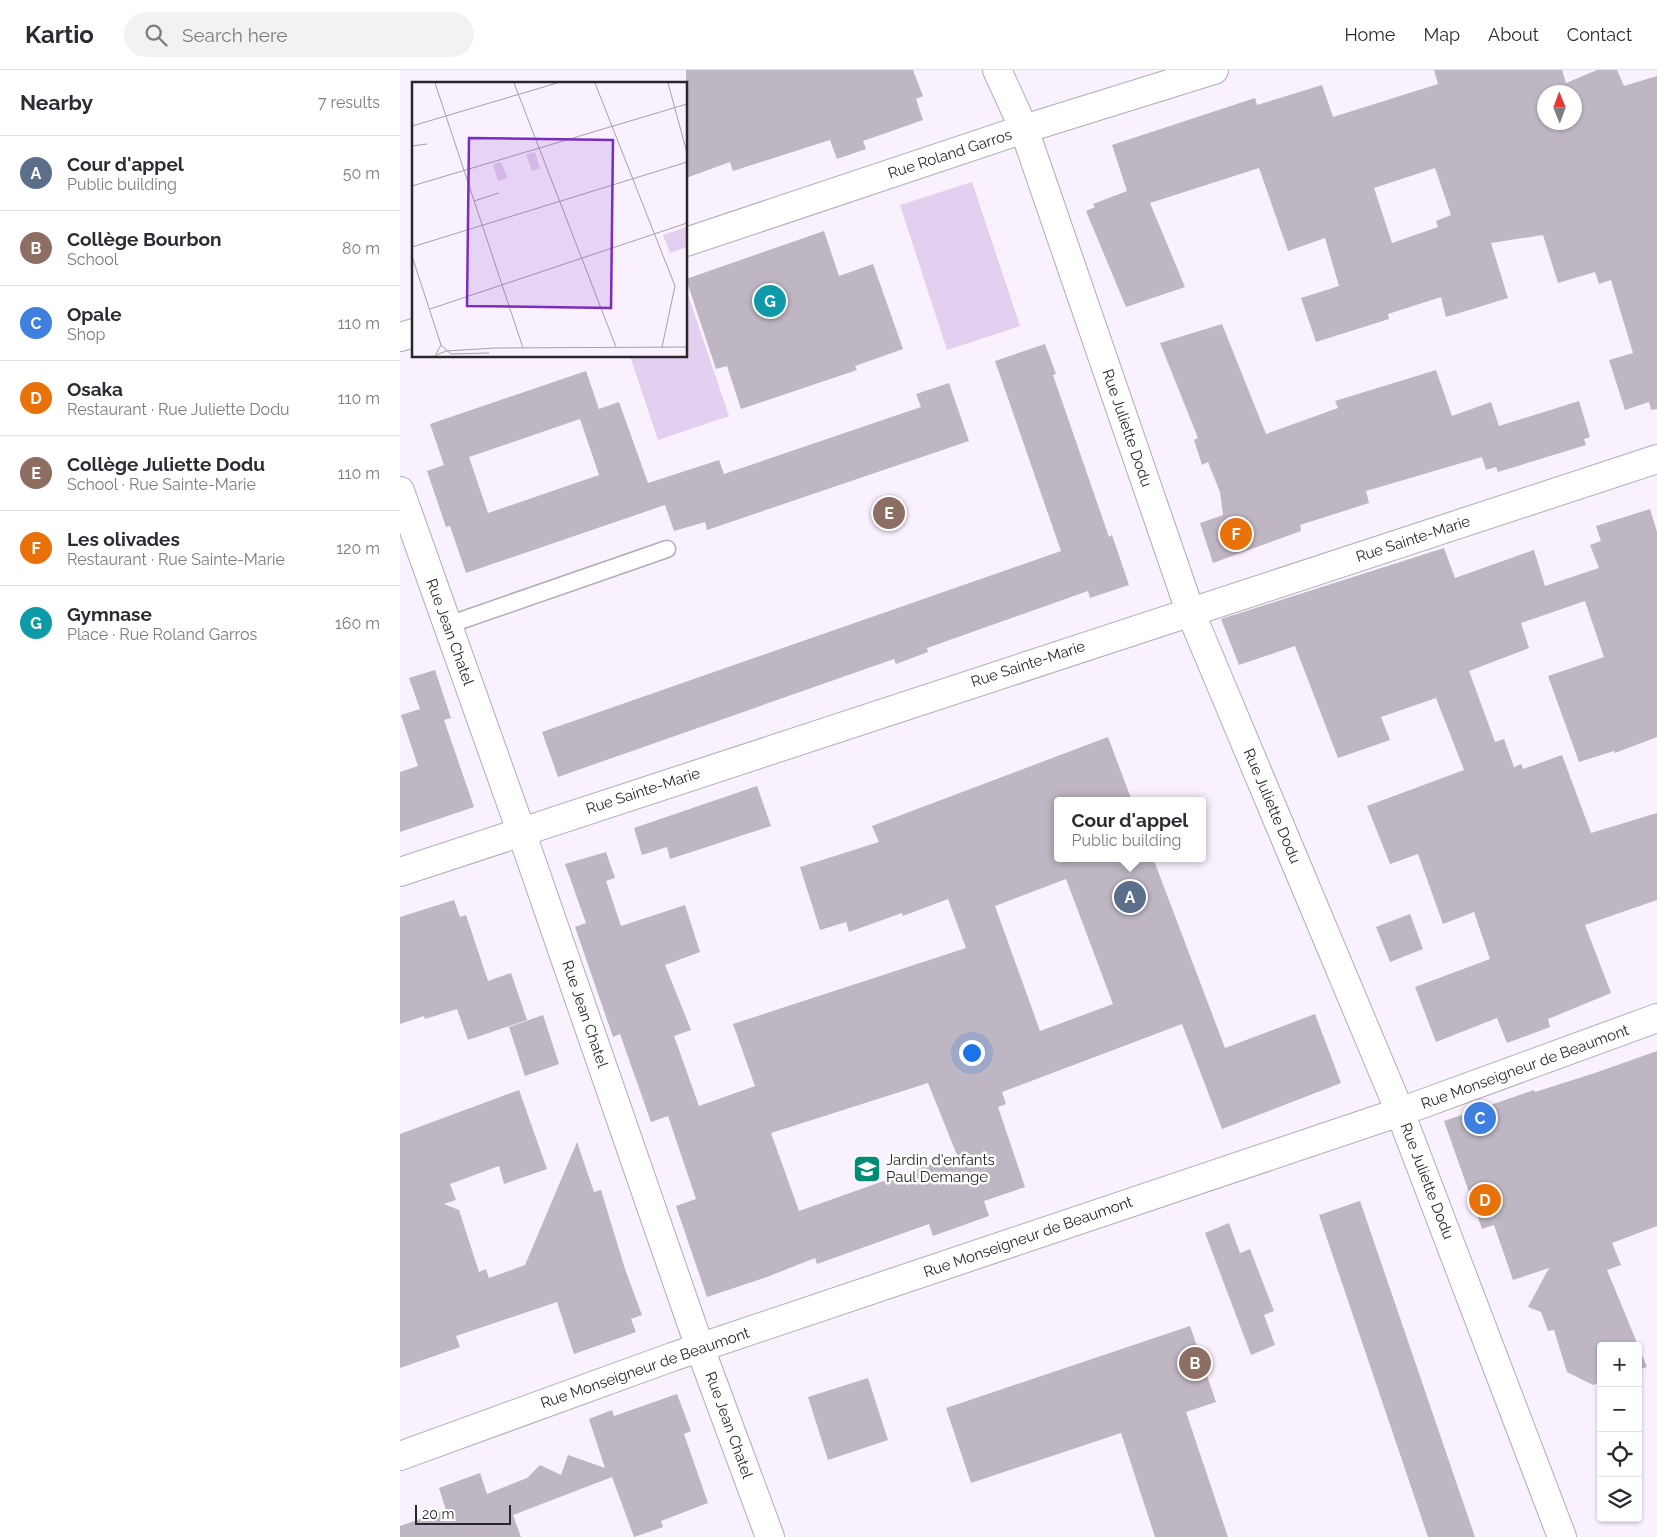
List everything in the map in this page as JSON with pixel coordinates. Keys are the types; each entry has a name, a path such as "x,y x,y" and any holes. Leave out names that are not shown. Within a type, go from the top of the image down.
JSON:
{"street":[{"name":"Rue Juliette Dodu","path":"997,70 1024,129 1190,611 1400,1112 1562,1537"},
{"name":"Rue Roland Garros","path":"688,241 1024,129 1214,70"},
{"name":"Rue Sainte-Marie","path":"400,872 1657,459"},
{"name":"Rue Jean Chatel","path":"400,491 522,831 700,1348 770,1537"},
{"name":"Rue Monseigneur de Beaumont","path":"400,1456 700,1348 1400,1112 1657,1018"}],"lane":[{"path":"448,625 667,548"}],"shaded area":[{"path":"972,182 1020,326 947,350 900,205"},
{"path":"688,295 729,416 658,440 631,358 688,358"}],"building":[{"path":"686,70 913,70 923,96 916,99 923,120 863,141 866,149 837,159 830,140 733,171 730,162 688,177 688,82 686,82"},
{"path":"1434,70 1562,70 1566,83 1597,70 1617,70 1624,86 1657,76 1657,409 1651,410 1649,402 1625,410 1609,360 1633,353 1611,280 1599,284 1595,272 1558,283 1543,235 1491,243 1508,298 1446,317 1441,297 1388,314 1389,319 1316,342 1301,298 1339,286 1325,238 1288,251 1259,168 1150,203 1185,287 1126,307 1086,211 1095,207 1093,204 1127,191 1112,145 1255,98 1257,105 1322,85 1333,117 1438,84","holes":["1435,168 1451,215 1436,221 1438,227 1392,243 1374,188"]},
{"path":"824,231 839,276 873,264 903,349 855,366 857,370 741,409 727,366 716,369 688,285 688,278"},
{"path":"1222,324 1266,434 1338,408 1335,401 1436,370 1452,416 1491,402 1499,426 1579,401 1590,437 1584,439 1586,445 1498,472 1496,467 1486,470 1482,457 1366,491 1369,503 1300,525 1301,531 1213,563 1200,523 1223,515 1220,492 1208,462 1202,465 1194,440 1198,438 1160,343"},
{"path":"1045,344 1056,374 1053,375 1109,537 1112,535 1129,585 1090,598 1088,591 927,648 928,652 896,664 894,659 558,777 542,732 1061,551 995,361"},
{"path":"586,371 599,409 619,402 648,483 719,460 724,474 921,407 916,394 949,383 969,441 707,530 705,522 674,531 665,505 466,573 450,526 446,527 427,471 444,465 430,424","holes":["580,419 599,475 488,513 469,457"]},
{"path":"1650,509 1657,532 1657,737 1615,753 1614,751 1579,762 1548,676 1604,657 1585,601 1521,623 1529,648 1469,671 1495,742 1504,739 1514,767 1521,764 1523,769 1562,755 1591,833 1657,813 1657,900 1585,925 1611,993 1548,1019 1550,1027 1507,1043 1497,1018 1436,1042 1415,987 1490,959 1474,912 1443,924 1418,854 1390,864 1367,806 1464,770 1436,698 1381,717 1390,740 1338,758 1295,646 1239,665 1221,619 1444,548 1455,578 1534,550 1545,586 1599,568 1590,545 1601,541 1596,526"},
{"path":"435,670 451,718 444,720 474,807 400,832 400,772 418,766 401,715 420,709 409,678"},
{"path":"1108,737 1130,797 1054,797 1054,862 1155,862 1225,1048 1315,1014 1341,1083 1222,1129 1182,1024 1002,1092 1006,1104 998,1107 1025,1187 984,1201 989,1216 933,1236 929,1224 817,1264 815,1258 767,1277 707,1297 676,1206 696,1199 668,1116 651,1122 620,1034 613,1037 575,927 586,923 565,864 606,852 615,878 606,881 621,926 685,905 700,952 665,965 691,1030 674,1036 699,1106 755,1086 733,1024 966,948 948,899 903,916 902,913 849,932 846,922 820,930 800,867 879,842 872,826","holes":["1066,879 1113,1004 1040,1031 995,906","928,1083 957,1155 799,1211 771,1133"]},
{"path":"757,786 771,826 670,859 667,847 642,855 634,828"},
{"path":"454,900 460,917 466,915 488,981 511,973 527,1020 468,1040 457,1009 425,1019 424,1016 400,1024 400,917"},
{"path":"1410,914 1423,949 1390,962 1376,927"},
{"path":"543,1015 559,1064 525,1076 509,1027"},
{"path":"1657,1051 1657,1226 1612,1243 1621,1265 1607,1270 1637,1342 1597,1342 1597,1384 1593,1385 1567,1372 1554,1330 1548,1331 1541,1312 1528,1307 1549,1268 1513,1280 1494,1225 1482,1229 1444,1121 1534,1090 1535,1092"},
{"path":"519,1090 547,1169 504,1184 499,1166 450,1184 456,1200 444,1204 459,1210 479,1272 486,1269 489,1278 525,1265 577,1142 594,1192 601,1190 625,1269 642,1315 631,1319 636,1332 574,1354 557,1302 456,1336 460,1347 400,1368 400,1134"},
{"path":"1360,1201 1475,1537 1428,1537 1319,1215"},
{"path":"1229,1223 1240,1253 1250,1249 1274,1311 1264,1315 1275,1345 1251,1355 1205,1233"},
{"path":"1190,1326 1216,1402 1186,1412 1228,1537 1155,1537 1121,1433 971,1483 946,1408"},
{"path":"1642,1355 1647,1367 1642,1369"},
{"path":"868,1378 888,1440 828,1460 808,1397"},
{"path":"677,1394 691,1431 684,1434 708,1503 661,1521 663,1527 634,1537 612,1477 513,1515 521,1537 400,1537 400,1526 446,1510 439,1488 480,1473 487,1494 527,1478 540,1465 561,1475 568,1455 605,1468 589,1419 612,1410 614,1416"}],"place":[{"name":"Gymnase","path":"770,301"},
{"name":"Collège Juliette Dodu","path":"889,513"},
{"name":"Les olivades","path":"1236,534"},
{"name":"Cour d'appel","path":"1130,897"},
{"name":"Opale","path":"1480,1118"},
{"name":"Jardin d'enfants Paul Demange","path":"867,1169"},
{"name":"Osaka","path":"1485,1200"},
{"name":"Collège Bourbon","path":"1195,1363"}]}
